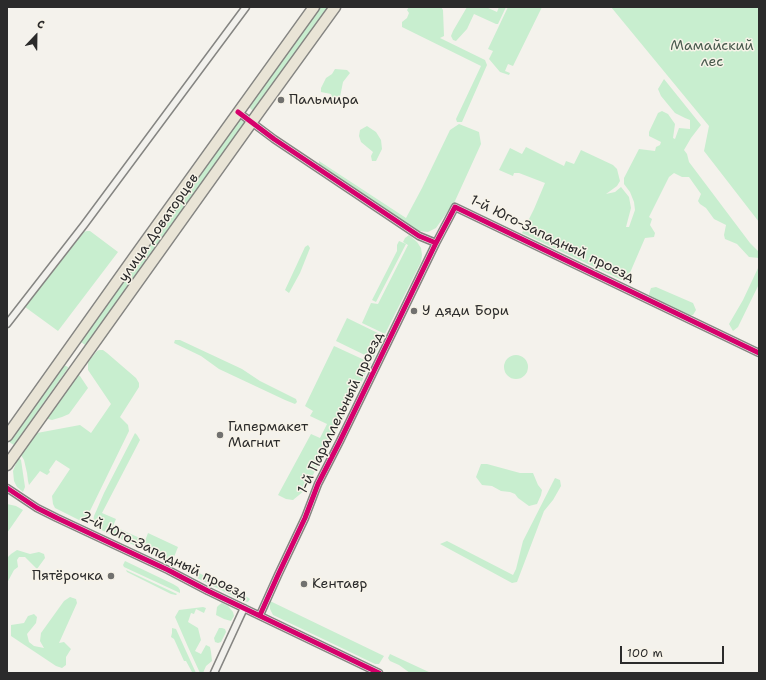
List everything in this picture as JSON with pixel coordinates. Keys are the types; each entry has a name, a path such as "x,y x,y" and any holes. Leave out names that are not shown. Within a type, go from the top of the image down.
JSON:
{"main road":[{"name":"улица Доваторцев","path":"7,436 134,256 314,7"},
{"name":"улица Доваторцев","path":"7,465 251,122 335,7"}],"street":[{"path":"7,324 84,225 246,7"},
{"path":"238,112 404,227 419,236 436,243"},
{"name":"1-й Юго-Западный проезд","path":"436,243 456,206 759,353"},
{"name":"1-й Параллельный проезд","path":"260,615 305,518 318,484 347,428 436,243"},
{"name":"2-й Юго-Западный проезд","path":"7,488 37,508 379,673"},
{"path":"214,673 244,608"}],"green space":[{"path":"320,7 328,7 254,110 252,110 249,106"},
{"path":"409,7 441,7 443,10 444,36 440,38 485,60 487,65 462,122 457,122 456,119 481,66 402,27 402,22 407,18 409,13 407,10"},
{"path":"467,7 486,7 497,12 499,7 506,7 498,24 474,14 467,29 456,41 453,40 451,36 453,31"},
{"path":"508,7 542,7 513,66 508,64 505,71 510,73 509,75 500,72 489,59 493,51 488,49"},
{"name":"Мамайский лес","path":"611,7 759,7 759,222 704,151 709,126"},
{"path":"335,69 347,70 350,73 343,82 338,100 333,99 331,94 321,92 321,88 326,78 332,74"},
{"path":"664,79 701,125 684,150 687,154 689,162 750,243 759,252 759,258 749,257 737,244 725,239 724,235 726,225 714,219 706,208 700,204 698,201 701,194 689,177 682,177 674,173 669,177 649,217 652,219 650,225 655,233 654,237 645,238 626,282 522,233 545,183 519,173 514,173 513,176 499,170 510,148 522,154 526,147 564,166 566,161 574,164 581,150 613,165 617,169 620,181 617,186 606,194 615,192 621,187 629,197 631,208 626,227 629,227 635,210 630,192 624,184 624,178 639,149 655,151 656,147 660,145 661,142 649,136 649,132 658,113 662,111 668,114 675,124 673,138 675,139 679,128 690,129 690,120 675,113 661,96 658,89"},
{"path":"239,119 245,123 85,345 81,342 81,340"},
{"path":"459,124 479,132 481,144 455,201 436,228 428,232 419,231 404,222 320,166 319,163 319,161 406,218 450,130"},
{"path":"367,126 376,132 381,140 382,149 376,161 372,161 371,156 373,152 361,142 359,136 360,130"},
{"path":"90,231 118,252 58,331 25,307 84,232"},
{"path":"409,235 421,248 421,262 385,334 362,323 371,303 378,304 408,245 403,242"},
{"path":"399,241 406,244 376,302 372,300 397,251"},
{"path":"308,245 310,248 300,273 289,293 285,290 305,247"},
{"path":"759,266 759,284 738,327 733,331 729,324 743,300"},
{"path":"656,287 693,303 696,310 693,315 688,315 650,297 649,294 651,288"},
{"path":"347,318 384,336 373,359 336,341"},
{"path":"175,340 180,340 242,369 260,381 296,399 297,402 295,404 285,400 219,369 201,356 174,343"},
{"path":"334,346 371,363 305,490 293,500 286,499 278,495 311,434 320,438 327,424 310,416 313,411 305,406"},
{"path":"99,350 103,350 107,353 136,378 139,383 139,387 120,417 128,425 129,431 88,515 84,520 79,520 55,508 53,504 52,496 70,469 56,460 47,475 40,471 29,485 24,460 21,455 37,433 80,425 91,433 111,404 88,370 88,362"},
{"path":"516,355 521,356 527,362 527,372 521,378 516,379 511,378 505,372 504,367 505,362 511,356"},
{"path":"64,365 68,368 14,445 9,442"},
{"path":"77,374 88,388 69,414 52,420 48,419 47,416"},
{"path":"135,433 140,440 102,513 116,519 113,526 142,539 138,547 97,528 93,522 104,493"},
{"path":"19,458 21,460 25,487 23,492 17,487 14,481 13,471"},
{"path":"481,464 487,464 520,473 533,473 542,490 537,504 529,506 515,494 501,491 492,486 482,485 476,477"},
{"path":"555,478 560,480 561,486 553,500 544,511 517,582 512,583 440,544 447,541 513,575 523,541"},
{"path":"7,504 16,506 23,510 7,533"},
{"path":"148,533 178,547 174,557 171,560 165,560 142,549"},
{"path":"17,550 30,554 39,552 44,554 45,558 37,569 25,557 19,557 17,560 18,567 14,570 7,583 7,558"},
{"path":"125,561 173,584 178,587 180,593 124,567 123,565"},
{"path":"126,570 177,594 171,594 127,572"},
{"path":"199,573 250,599 248,602 243,601 195,577"},
{"path":"70,597 76,599 77,603 59,643 64,642 71,649 66,657 66,665 62,668 56,666 11,636 11,625 24,623 28,616 34,614 37,617 36,623 27,634 29,642 34,646 44,648 40,641 41,633 64,601"},
{"path":"270,601 384,656 379,664 375,664 273,615 270,609"},
{"path":"222,603 228,606 233,612 234,616 231,621 216,615 217,607"},
{"path":"203,607 206,608 204,613 196,609 194,614 191,613 188,622 198,628 201,640 195,651 201,654 206,645 210,647 212,661 206,666 203,673 200,673 175,617 179,610"},
{"path":"172,628 176,629 196,673 191,673 192,672 186,661 184,661 174,639 171,637"},
{"path":"219,628 225,629 226,632 221,642 218,643 215,642 214,638"},
{"path":"390,654 431,673 410,673 399,665 390,661 388,658"}],"cycle path":[{"path":"238,112 274,139 419,236 436,243 455,207 759,353"},
{"path":"260,615 305,518 318,484 436,243"},
{"path":"7,488 37,508 57,518 168,570 208,591 379,673"}],"place":[{"name":"Пальмира","path":"281,100"},
{"name":"У дяди Бори","path":"414,311"},
{"name":"Гипермакет Магнит","path":"220,435"},
{"name":"Пятёрочка","path":"111,576"},
{"name":"Кентавр","path":"304,584"}]}
